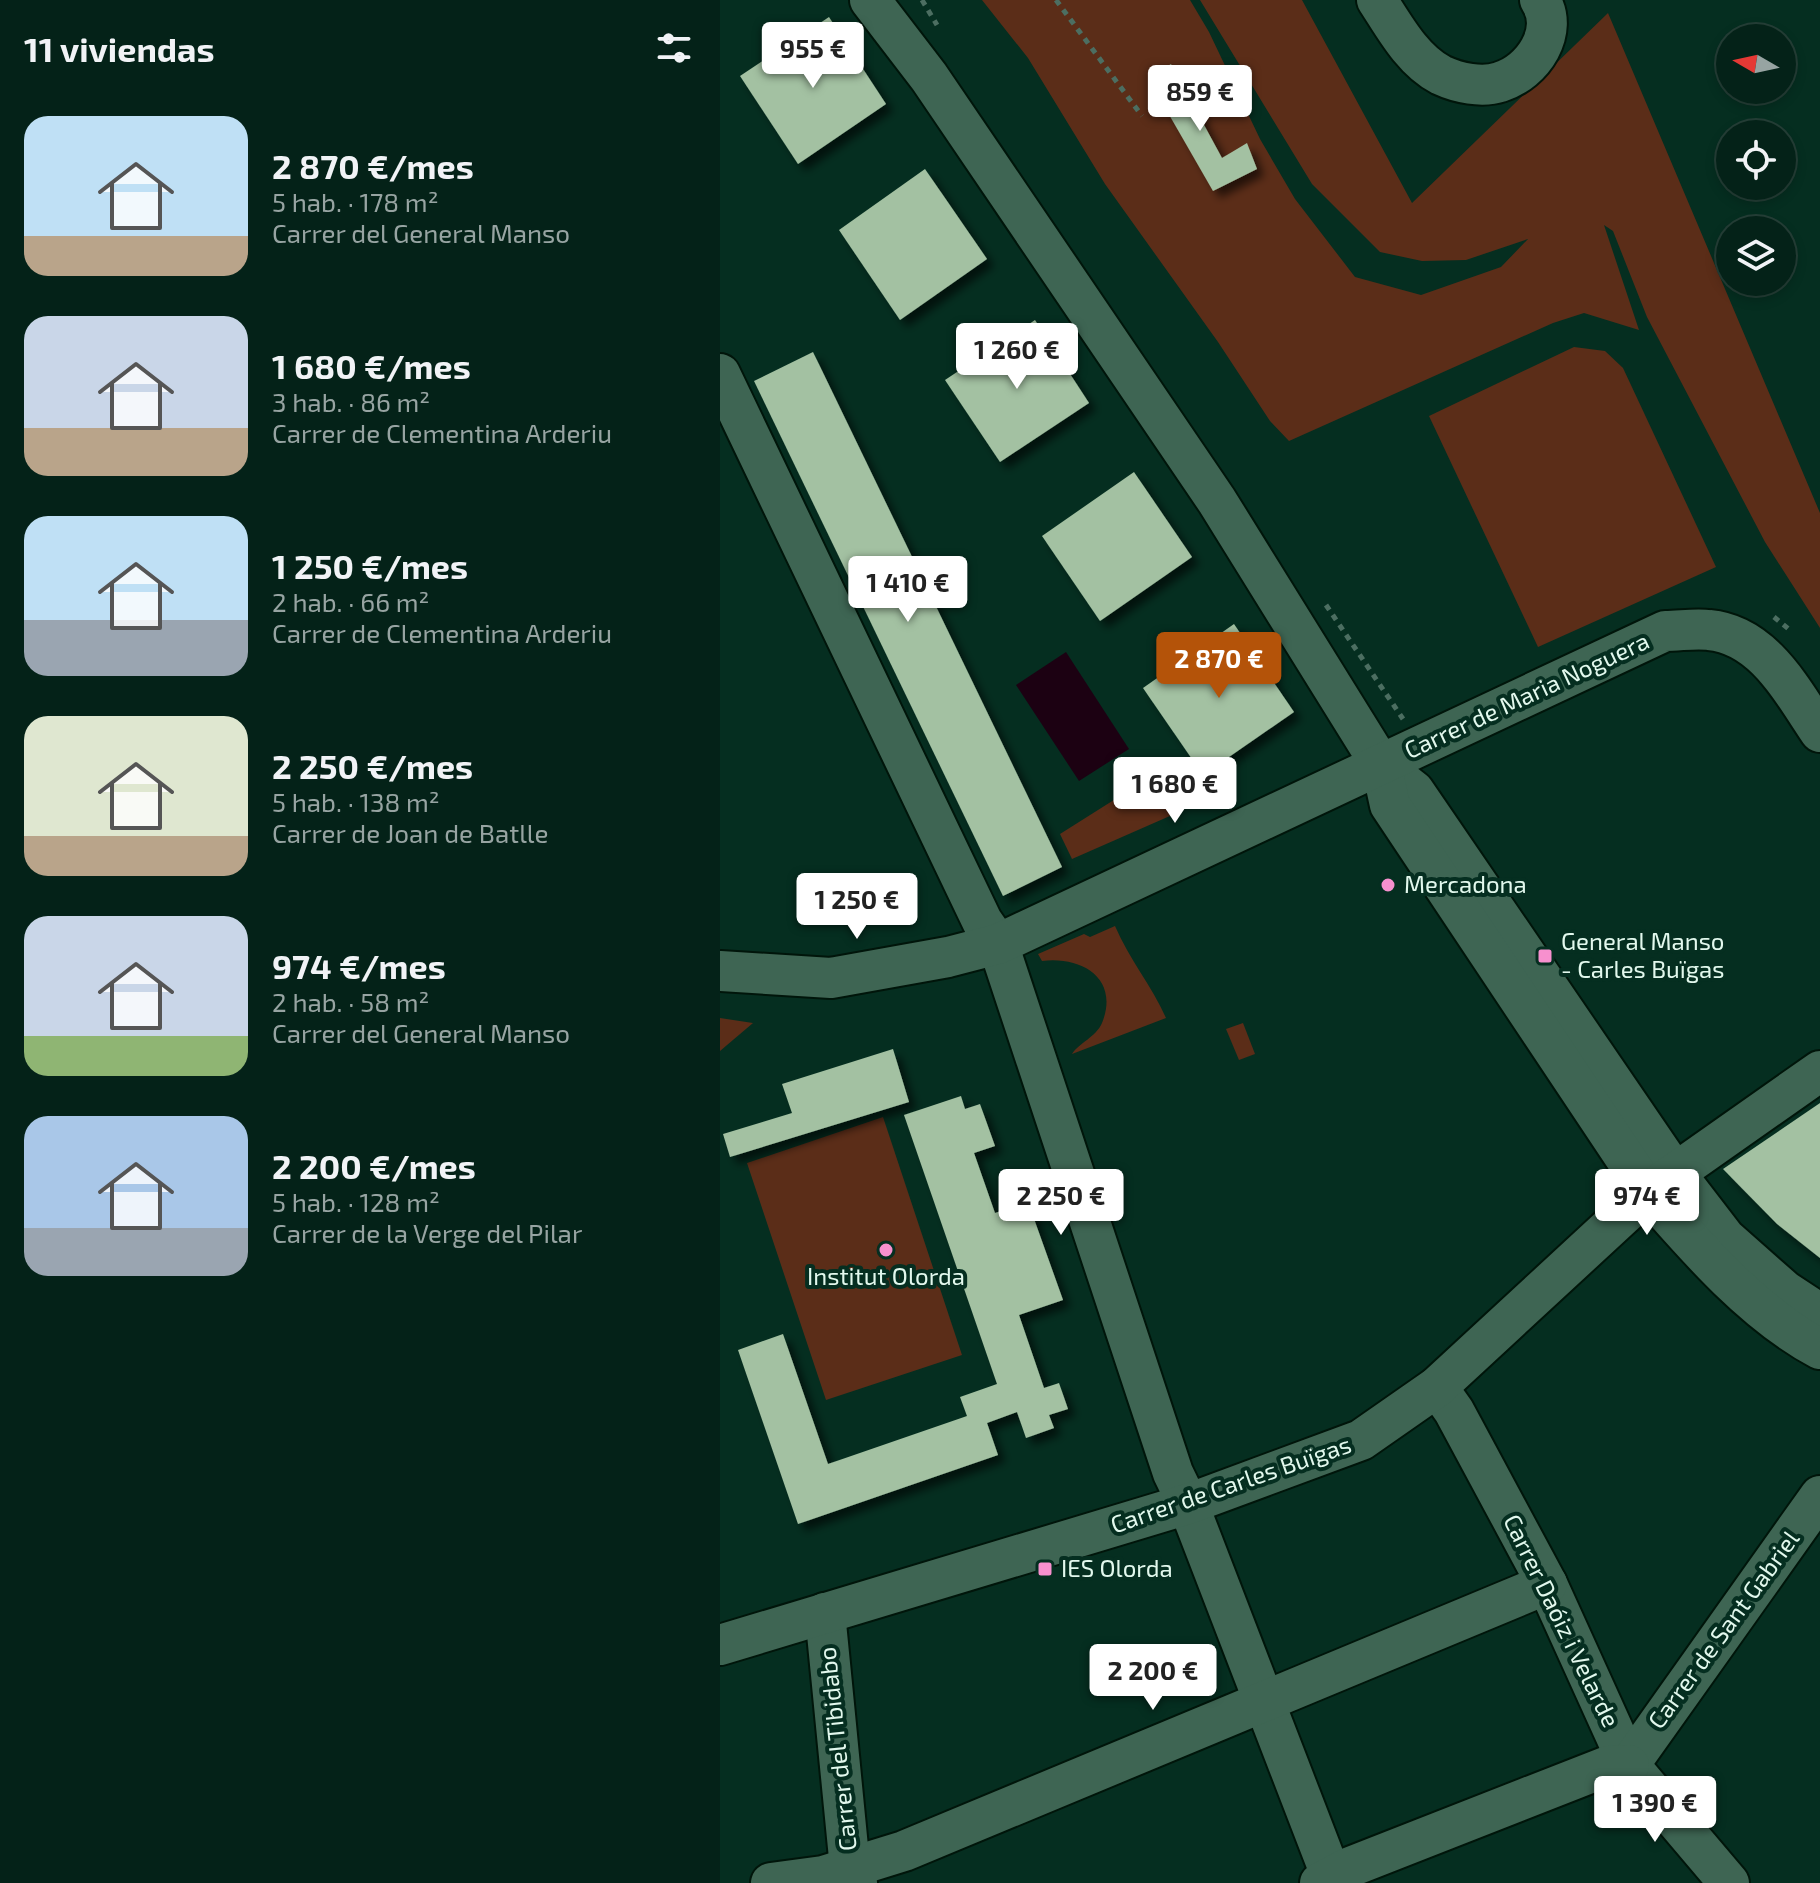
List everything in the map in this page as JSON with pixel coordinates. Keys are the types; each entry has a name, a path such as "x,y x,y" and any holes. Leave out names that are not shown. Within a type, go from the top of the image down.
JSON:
{"street":[{"path":"870,0 929,77 1217,501 1381,765 1390,805 1661,1182 1692,1243 1749,1298 1820,1349"},
{"path":"1377,0 1417,57 1439,74 1468,85 1500,82 1524,68 1544,45 1546,11 1540,0"},
{"path":"720,374 982,921 998,944 1173,1473 1188,1504 1264,1701 1328,1880 1608,1766 1629,1765"},
{"name":"Carrer de Maria Noguera","path":"720,971 831,978 948,957 998,944 1665,631 1711,630 1749,642 1778,670 1820,732"},
{"name":"Carrer de Carles Buïgas","path":"720,1645 1188,1504 1361,1440 1437,1387 1661,1182 1820,1071"},
{"path":"1661,1182 1785,1291 1820,1314"},
{"name":"Carrer Daóiz i Velarde","path":"1437,1387 1454,1411 1547,1584 1629,1765 1729,1883"},
{"name":"Carrer de Sant Gabriel","path":"1629,1765 1820,1496"},
{"path":"771,1883 854,1875 904,1851 1547,1584"},
{"name":"Carrer del Tibidabo","path":"825,1613 854,1875"}],"path":[{"path":"1056,0 1142,116"}],"shaded area":[{"path":"982,0 1190,0 1209,32 1260,139 1295,199 1355,277 1421,295 1501,267 1528,239 1466,260 1422,261 1380,252 1312,184 1200,0 1302,0 1412,203 1608,13 1716,268 1716,296 1728,296 1820,513 1820,628 1765,542 1647,317 1613,231 1604,225 1639,330 1584,313 1553,323 1289,441 1270,421 1218,342 1105,184 1028,58"},
{"path":"1574,347 1605,351 1623,368 1716,567 1538,647 1429,416"},
{"path":"1066,652 1129,749 1079,781 1016,685"},
{"path":"1155,774 1179,812 1072,859 1060,834"},
{"path":"1115,926 1166,1018 1072,1054 1102,1023 1106,994 1101,982 1083,967 1057,960 1042,961 1038,954 1084,934 1090,937"},
{"path":"720,1018 753,1023 720,1051"},
{"path":"1243,1023 1255,1054 1239,1060 1226,1029"},
{"path":"883,1117 962,1355 826,1400 747,1163"}],"building":[{"path":"829,17 886,104 798,164 740,76"},
{"path":"1171,64 1222,158 1247,143 1257,169 1213,191 1148,78"},
{"path":"925,169 987,259 900,320 839,230"},
{"path":"1035,320 1089,403 1000,462 945,380"},
{"path":"813,352 1062,867 1003,896 754,381"},
{"path":"1134,472 1192,557 1100,621 1042,536"},
{"path":"1234,624 1294,712 1203,775 1143,688"},
{"path":"893,1049 909,1102 730,1157 723,1134 792,1113 782,1084"},
{"path":"961,1096 965,1109 980,1104 995,1146 974,1153 995,1213 1028,1202 1063,1300 1019,1315 1044,1388 1059,1383 1068,1409 1049,1415 1054,1428 1026,1438 1017,1412 987,1423 998,1455 798,1524 738,1350 783,1334 828,1464 967,1416 960,1397 997,1384 904,1115"},
{"path":"1820,1103 1820,1258 1777,1224 1723,1169"}],"place":[{"name":"Mercadona","path":"1388,885"},
{"name":"General Manso - Carles Buïgas","path":"1545,956"},
{"name":"Institut Olorda","path":"886,1250"},
{"name":"IES Olorda","path":"1045,1569"}]}
